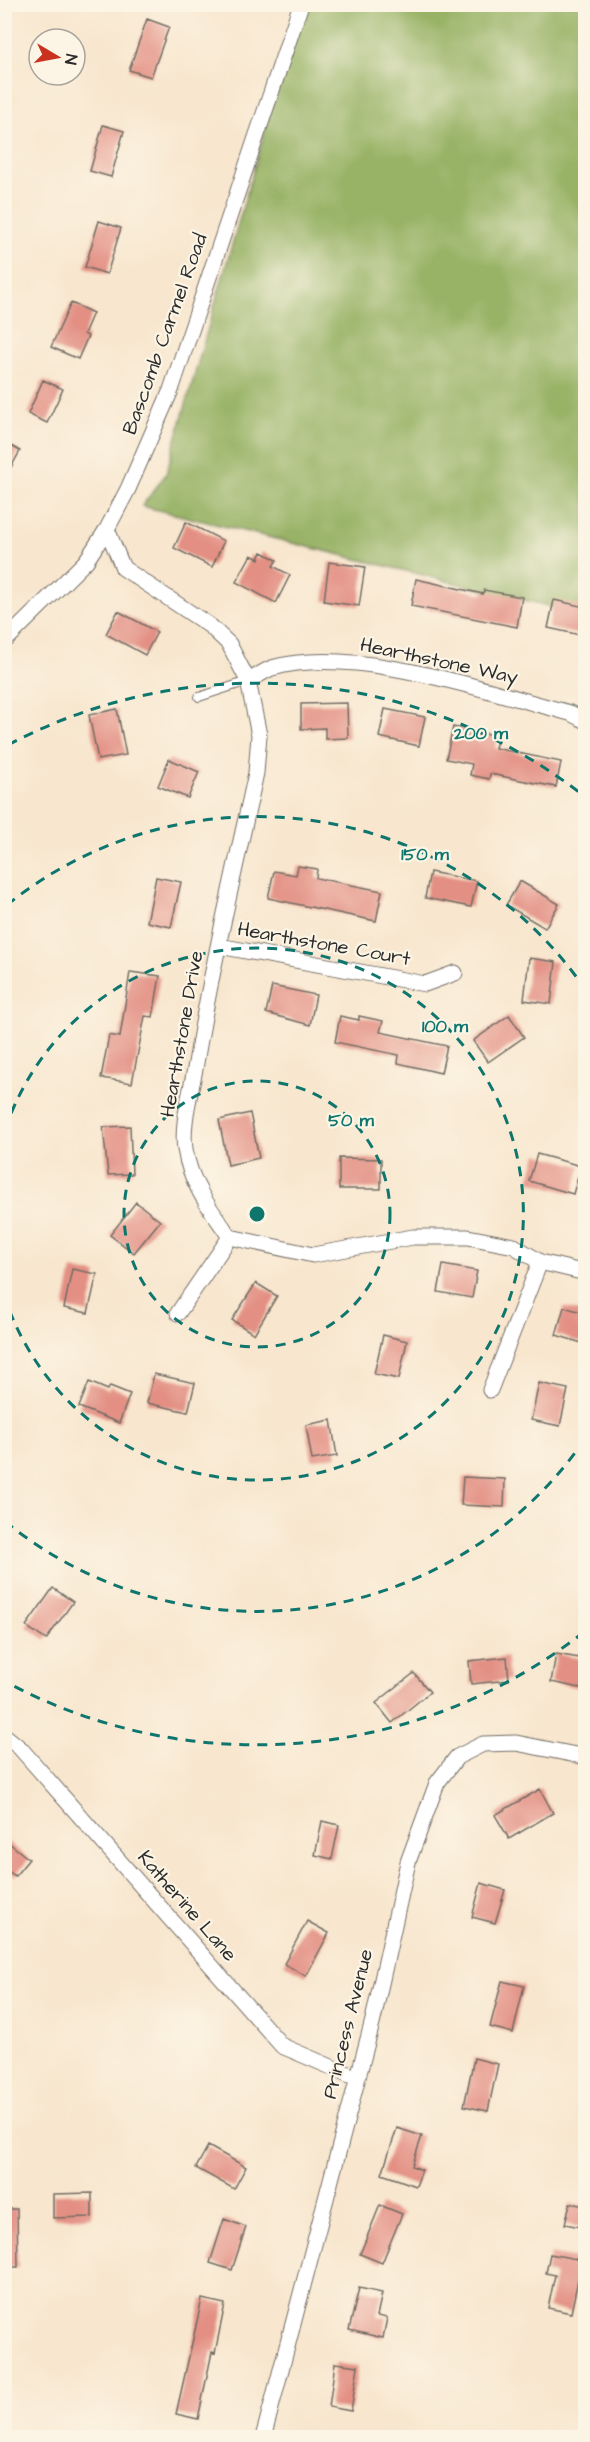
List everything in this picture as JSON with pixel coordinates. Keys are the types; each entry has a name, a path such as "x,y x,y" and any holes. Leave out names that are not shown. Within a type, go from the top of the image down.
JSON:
{"street":[{"name":"Bascomb Carmel Road","path":"4,642 86,561 107,529 128,489 171,390 301,4"},
{"name":"Hearthstone Drive","path":"107,529 123,568 210,626 229,644 248,681 259,735 256,773 204,1013 185,1146 192,1178 230,1237"},
{"name":"Hearthstone Way","path":"248,681 272,669 317,662 352,662 397,669 558,710 585,721"},
{"name":"Hearthstone Court","path":"219,946 425,984 455,973"},
{"path":"178,1313 230,1237 313,1255 413,1237 468,1237 514,1246 540,1262 585,1273"},
{"path":"490,1390 540,1262"},
{"name":"Katherine Lane","path":"4,1735 28,1757 282,2046 357,2078"},
{"name":"Princess Avenue","path":"263,2438 373,2020 408,1862 436,1784 457,1757 483,1744 516,1743 585,1757"}],"lane":[{"path":"200,697 248,681"}],"green space":[{"path":"301,5 585,5 585,615 142,506 166,474"}],"building":[{"path":"147,19 169,27 151,77 129,70"},
{"path":"103,125 124,131 111,177 90,171"},
{"path":"99,221 121,228 107,274 85,267"},
{"path":"71,303 93,313 84,334 88,336 78,359 51,347"},
{"path":"43,380 63,389 47,423 28,414"},
{"path":"4,442 20,451 4,480"},
{"path":"186,522 224,541 212,567 174,548"},
{"path":"262,552 277,560 273,566 290,575 276,603 236,582 251,555 259,559"},
{"path":"329,562 365,567 359,606 324,601"},
{"path":"416,579 483,594 484,590 522,597 517,627 411,606"},
{"path":"554,600 585,607 585,636 548,628"},
{"path":"118,611 157,632 145,655 106,634"},
{"path":"347,703 348,738 325,739 325,728 301,729 301,704"},
{"path":"117,709 126,755 98,760 89,715"},
{"path":"385,709 425,717 419,746 379,737"},
{"path":"453,727 498,736 495,748 561,762 556,787 490,774 489,779 470,775 472,764 446,759"},
{"path":"169,759 199,772 188,798 158,786"},
{"path":"298,866 317,869 316,878 382,891 376,921 268,898 274,871 296,875"},
{"path":"430,872 477,881 471,907 425,898"},
{"path":"156,877 181,882 171,927 147,922"},
{"path":"520,881 559,904 545,928 506,905"},
{"path":"529,958 556,962 551,1004 524,1000"},
{"path":"130,972 160,976 153,1017 145,1016 132,1083 101,1078 109,1035 120,1037"},
{"path":"272,986 316,995 310,1025 266,1013"},
{"path":"509,1015 524,1037 488,1062 473,1041"},
{"path":"340,1016 359,1020 359,1016 383,1021 380,1032 447,1046 441,1073 398,1063 399,1055 335,1042"},
{"path":"250,1113 259,1158 228,1165 219,1120"},
{"path":"130,1126 132,1174 108,1175 103,1127"},
{"path":"537,1154 581,1166 573,1194 529,1181"},
{"path":"339,1158 381,1159 381,1189 339,1189"},
{"path":"136,1202 160,1221 134,1253 110,1235"},
{"path":"443,1265 477,1271 472,1298 438,1292"},
{"path":"72,1269 97,1274 88,1313 64,1308"},
{"path":"256,1283 277,1296 254,1334 232,1320"},
{"path":"564,1307 585,1313 585,1344 556,1335"},
{"path":"383,1335 407,1341 399,1379 374,1374"},
{"path":"154,1374 195,1383 188,1412 147,1403"},
{"path":"89,1382 108,1390 110,1386 130,1394 119,1423 79,1407"},
{"path":"539,1383 568,1389 560,1426 531,1420"},
{"path":"331,1420 337,1456 312,1460 306,1425"},
{"path":"463,1477 505,1479 504,1507 461,1505"},
{"path":"53,1588 73,1602 46,1640 26,1626"},
{"path":"556,1654 585,1659 585,1689 551,1682"},
{"path":"507,1657 509,1680 471,1684 469,1661"},
{"path":"414,1673 430,1692 392,1723 376,1703"},
{"path":"540,1789 553,1813 509,1839 495,1815"},
{"path":"322,1821 339,1825 332,1859 315,1855"},
{"path":"4,1839 29,1859 15,1876 4,1868"},
{"path":"481,1883 505,1890 495,1923 472,1917"},
{"path":"307,1921 329,1933 306,1976 284,1964"},
{"path":"502,1981 524,1986 513,2033 490,2027"},
{"path":"474,2058 498,2064 488,2111 464,2106"},
{"path":"397,2128 422,2136 412,2166 422,2170 416,2186 382,2174"},
{"path":"208,2146 246,2167 234,2189 196,2168"},
{"path":"92,2193 92,2217 53,2218 53,2194"},
{"path":"570,2203 585,2206 585,2228 565,2224"},
{"path":"380,2205 402,2214 382,2263 360,2254"},
{"path":"4,2209 17,2209 18,2267 4,2267"},
{"path":"224,2219 246,2227 232,2270 210,2263"},
{"path":"550,2254 582,2260 571,2313 548,2308 555,2275 546,2273"},
{"path":"359,2288 382,2293 377,2316 387,2318 383,2338 349,2330"},
{"path":"202,2299 225,2304 198,2419 176,2414"},
{"path":"335,2363 358,2366 351,2411 329,2407"}]}
